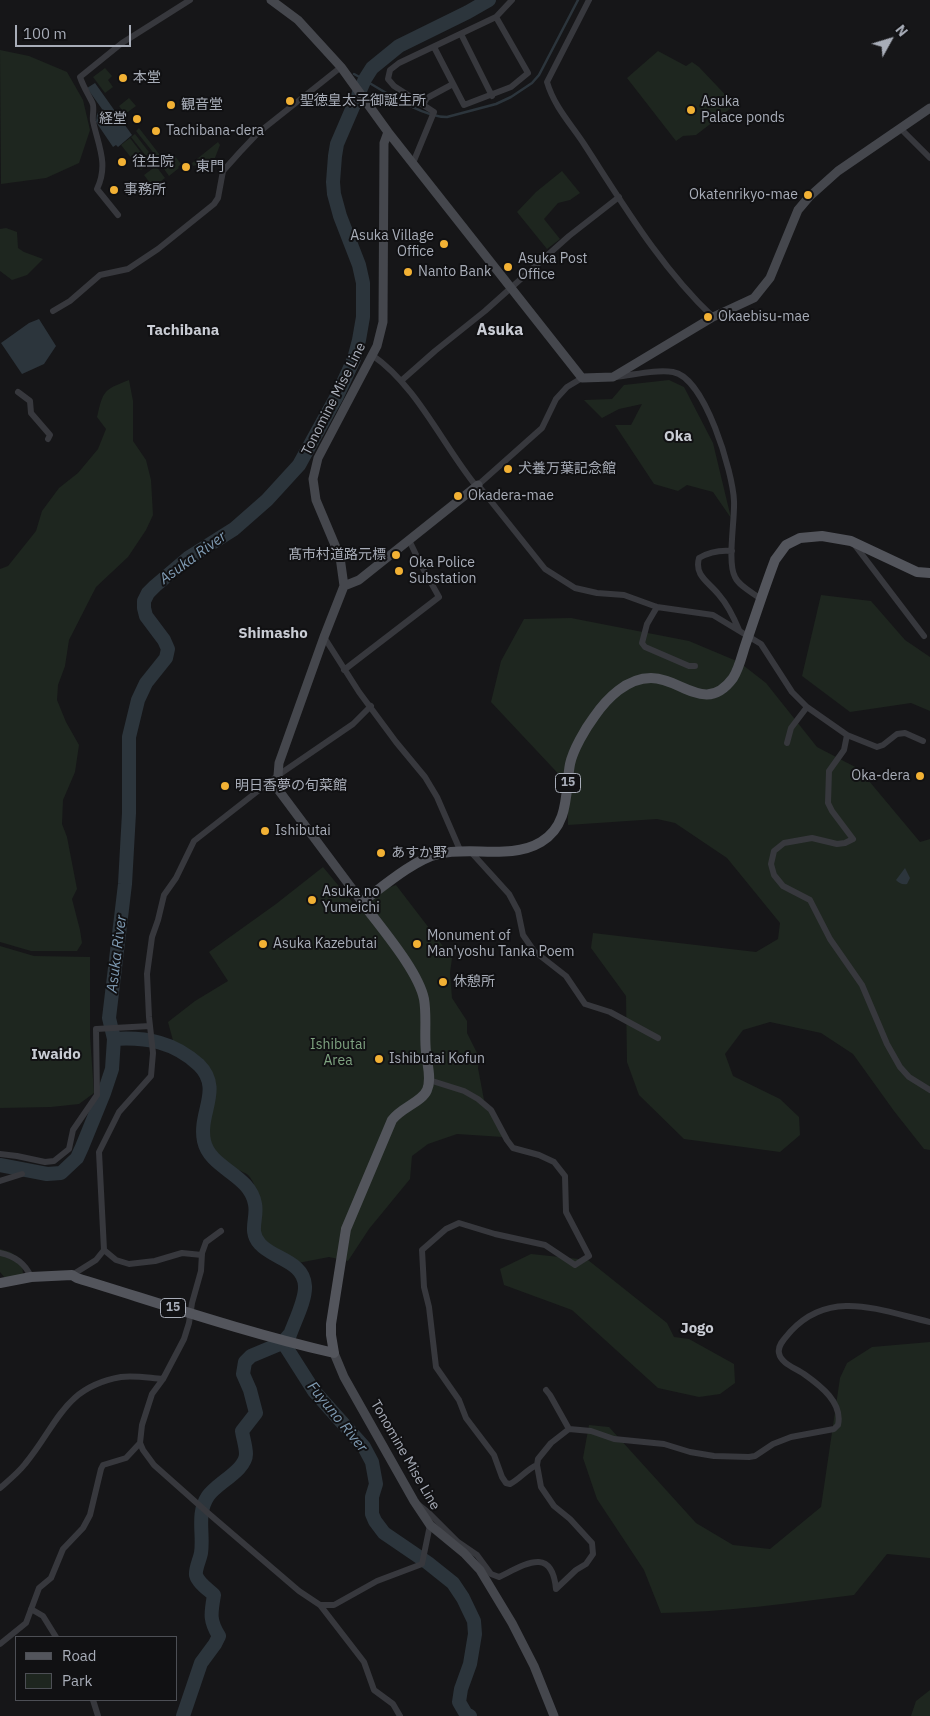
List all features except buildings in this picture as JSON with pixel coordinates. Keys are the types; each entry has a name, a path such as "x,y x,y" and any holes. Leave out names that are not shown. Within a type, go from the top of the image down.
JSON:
{"main road":[{"path":"271,0 298,20 341,67 388,132 582,378 613,377 713,317 754,298 770,278 798,210 821,185 838,170 930,108"},
{"name":"Tonomine Mise Line","path":"277,776 279,763 344,586 340,557 316,500 312,479 318,458 377,346 383,322 384,143 388,132"},
{"path":"344,586 359,580 477,485"},
{"name":"15","path":"362,902 421,861 436,854 465,850 520,850 540,843 550,836 566,806 570,762 583,734 594,716 618,691 630,684 651,678 672,683 696,694 709,694 718,691 734,676 774,560 786,545 800,538 822,536 851,541 916,572 930,573"},
{"path":"277,776 276,788 411,970 421,988 425,1006 428,1088 422,1097 402,1110 390,1124 350,1217 343,1241 331,1324 334,1353"},
{"name":"15","path":"0,1283 31,1277 72,1275 190,1313 334,1353"},
{"name":"Tonomine Mise Line","path":"334,1353 344,1377 414,1501 430,1525 464,1553 480,1570 512,1623 534,1666 554,1716"}],"street":[{"path":"118,215 97,189 101,179 103,157 93,120 93,103 80,77 122,43 190,0"},
{"path":"413,163 434,112 388,79 390,70 399,63 496,16 512,0"},
{"path":"589,0 546,82 551,97 679,283 713,317"},
{"path":"434,47 464,105 512,88 528,73 496,16"},
{"path":"461,34 492,96"},
{"path":"53,311 70,301 100,275 128,269 158,249 214,204 218,198 223,171 258,133 341,67"},
{"path":"423,105 427,98 453,84"},
{"path":"901,129 930,158"},
{"path":"401,381 485,311 569,236 619,197"},
{"path":"372,355 401,381 443,438 460,466 545,569 575,588 624,596 657,607 713,615 761,644 792,692 807,707 847,736 877,747 883,745 897,734 905,733 923,741"},
{"path":"613,377 674,372 683,375 695,390 715,424 732,481 734,500 732,562 735,577 760,599"},
{"path":"477,485 542,428 556,399 567,387 582,378"},
{"path":"18,392 30,401 31,414 50,435 48,439"},
{"path":"344,670 439,597 409,540"},
{"path":"851,541 924,636"},
{"path":"732,551 723,550 704,555 699,558 697,564 698,572 719,595 740,631"},
{"path":"657,607 647,624 642,643 645,647 689,666 695,666"},
{"path":"324,637 344,670 396,742 425,777 465,850 509,894 518,911 523,935 534,951 566,976 585,1004 610,1012 658,1038"},
{"path":"72,1275 96,1260 104,1250 100,1152 119,1112 151,1076 153,1053 147,974 152,937 164,895 176,878 194,841 277,776 353,724 371,706"},
{"path":"787,743 791,728 807,707"},
{"path":"847,736 844,750 829,771 828,803 853,839 837,844 812,838 784,843 774,852 771,864 774,875 783,886 810,900 830,939 862,985 887,1044 900,1068 909,1077 930,1090"},
{"path":"0,1154 45,1162 54,1161 69,1149 73,1130 97,1096 96,1029 150,1026"},
{"path":"429,1080 464,1091 478,1099 491,1110 513,1148 539,1155 554,1162 565,1176 566,1212 589,1256 575,1265 545,1245 495,1234 459,1223 446,1229 422,1250 424,1287 429,1307 436,1367 459,1400 466,1418 494,1455 499,1471 506,1482 510,1484 519,1480 532,1467 537,1465"},
{"path":"0,1181 22,1174"},
{"path":"221,1231 206,1242 189,1324 184,1338 163,1378 152,1394 142,1425 140,1442 145,1454 161,1471 299,1591 320,1605 364,1662 374,1690 393,1704 400,1716"},
{"path":"104,1250 116,1260 130,1264 155,1261 182,1254 202,1255"},
{"path":"0,1253 12,1256 27,1267 31,1277"},
{"path":"414,1501 458,1542 477,1555 491,1574 499,1577 531,1561 542,1562 549,1566 555,1579 556,1589 576,1570 586,1564 593,1554 592,1543 543,1493 537,1465 544,1450 569,1429 591,1431 614,1439 664,1444 690,1452 714,1456 755,1456 772,1444 791,1437 834,1429 838,1425 838,1409 835,1403 805,1374 784,1362 778,1352 783,1340 810,1315 838,1305 874,1309 930,1322"},
{"path":"0,1488 25,1465 67,1404 85,1390 111,1379 123,1377 163,1378"},
{"path":"546,1390 569,1429"},
{"path":"0,1644 26,1623 39,1588 50,1578 63,1549 82,1528 90,1515 103,1465 126,1458 140,1442"},
{"path":"320,1605 334,1605 377,1581 422,1564 430,1525"},
{"path":"31,1609 43,1616 55,1636"},
{"path":"93,1701 98,1716"}],"green space":[{"path":"0,50 29,56 67,72 83,100 90,130 79,163 46,178 1,184"},
{"path":"658,51 686,66 692,62 735,105 696,135 683,136 676,141 627,78"},
{"path":"105,68 112,76 108,80 113,87 105,93 93,77"},
{"path":"129,98 136,106 125,114 119,106"},
{"path":"139,128 163,159 160,161 136,131"},
{"path":"135,134 152,156 150,161 131,137"},
{"path":"130,138 149,163 141,170 121,145"},
{"path":"218,142 220,145 213,163 206,162 193,166 192,163"},
{"path":"175,156 181,164 169,176 162,166"},
{"path":"156,166 165,178 153,187 144,175"},
{"path":"562,171 580,193 570,200 558,203 544,219 560,239 547,249 517,212 536,192"},
{"path":"6,228 17,232 18,248 43,259 27,275 12,280 0,271 0,229"},
{"path":"129,380 133,401 133,441 146,460 151,480 153,515 146,530 128,557 96,587 69,640 65,666 58,685 57,700 66,722 79,745 75,772 63,800 62,824 67,837 77,889 72,899 82,943 77,951 31,951 0,942 0,569 8,566 36,531 42,511 59,488 78,473 98,449 106,429 97,417 103,397 109,389"},
{"path":"669,380 684,387 713,443 731,518 713,492 687,485 678,491 654,484 615,425 631,425 642,404 619,409 602,418 584,400 612,399 624,385"},
{"path":"821,595 871,601 905,640 930,657 930,711 911,703 850,712 802,676"},
{"path":"571,618 689,641 739,662 766,683 817,747 859,769 920,842 930,839 930,1150 924,1149 853,1054 821,1033 770,1022 743,1030 725,1054 733,1076 780,1099 799,1117 800,1135 780,1152 684,1139 639,1095 627,1062 626,996 591,948 593,933 756,952 778,939 780,923 727,858 675,823 657,819 568,825 567,783 491,702 501,661 524,619"},
{"name":"Ishibutai Area","path":"323,867 358,909 388,888 396,885 452,958 450,973 452,998 467,1021 467,1033 479,1057 478,1068 484,1100 503,1137 457,1134 428,1144 412,1156 410,1179 369,1229 348,1261 329,1257 298,1263 287,1254 265,1244 256,1232 257,1195 253,1181 247,1174 236,1169 214,1153 208,1144 205,1131 213,1102 214,1085 207,1069 202,1063 189,1052 174,1044 168,1022 195,1001 228,981 209,952 276,904"},
{"path":"0,946 34,956 90,957 90,1036 94,1093 79,1104 51,1107 0,1108"},
{"path":"0,1249 10,1252 22,1260 23,1275 6,1279 0,1272"},
{"path":"531,1254 588,1260 667,1323 674,1337 689,1339 734,1364 735,1383 720,1394 699,1397 658,1388 572,1310 504,1285 500,1269"},
{"path":"930,1342 930,1558 887,1554 854,1595 734,1609 661,1613 644,1570 597,1499 583,1458 589,1425 609,1427 696,1523 733,1545 770,1549 821,1507 840,1378 847,1363 872,1347"},
{"path":"930,1690 930,1716 911,1716 916,1701"}],"shaded area":[{"path":"95,83 132,135 118,147 116,145 113,147 96,122 97,114 102,109 87,88"},
{"path":"39,319 56,346 44,364 22,374 1,343 29,323"},
{"path":"905,868 910,878 907,884 899,883 896,880"}],"waterway":[{"name":"Asuka River","path":"0,1165 47,1174 61,1173 77,1158 112,1069 114,1039 109,1018 125,884 129,813 129,737 138,700 146,683 166,658 168,649 164,640 146,616 144,601 148,593 155,586 188,558 234,529 267,500 299,465 337,396 354,359 363,317 363,283 359,265 340,216 333,182 337,144 365,79 372,68 399,46 489,0"},
{"path":"354,74 412,107 436,116 447,117 496,104 511,97 532,83 539,75 578,0"},
{"name":"Fuyuno River","path":"114,1039 149,1040 170,1046 190,1057 206,1074 210,1092 203,1131 208,1151 221,1165 246,1185 252,1194 256,1209 254,1224 256,1239 266,1249 294,1266 303,1278 305,1293 286,1347 314,1391 364,1447 372,1462 376,1484 372,1497 372,1514 375,1521 384,1533 428,1563 453,1583 474,1621 475,1634 470,1664 461,1689 459,1702 466,1714 470,1716"},
{"path":"183,1716 201,1663 219,1636 212,1616 214,1595 201,1584 196,1575 202,1546 202,1510 212,1491 236,1471 245,1460 246,1451 242,1431 256,1413 250,1390 243,1374 245,1362 251,1356 282,1343 289,1335"}],"place":[{"name":"本堂","path":"123,78"},
{"name":"聖徳皇太子御誕生所","path":"290,101"},
{"name":"観音堂","path":"171,105"},
{"name":"Asuka Palace ponds","path":"691,110"},
{"name":"経堂","path":"137,119"},
{"name":"Tachibana-dera","path":"156,131"},
{"name":"往生院","path":"122,162"},
{"name":"東門","path":"186,167"},
{"name":"事務所","path":"114,190"},
{"name":"Okatenrikyo-mae","path":"808,195"},
{"name":"Asuka Village Office","path":"444,244"},
{"name":"Asuka Post Office","path":"508,267"},
{"name":"Nanto Bank","path":"408,272"},
{"name":"Okaebisu-mae","path":"708,317"},
{"name":"犬養万葉記念館","path":"508,469"},
{"name":"Okadera-mae","path":"458,496"},
{"name":"髙市村道路元標","path":"396,555"},
{"name":"Oka Police Substation","path":"399,571"},
{"name":"Oka-dera","path":"920,776"},
{"name":"明日香夢の旬菜館","path":"225,786"},
{"name":"Ishibutai","path":"265,831"},
{"name":"あすか野","path":"381,853"},
{"name":"Asuka no Yumeichi","path":"312,900"},
{"name":"Asuka Kazebutai","path":"263,944"},
{"name":"Monument of Man'yoshu Tanka Poem","path":"417,944"},
{"name":"休憩所","path":"443,982"},
{"name":"Ishibutai Kofun","path":"379,1059"}],"district":[{"name":"Asuka","path":"500,330"},
{"name":"Tachibana","path":"183,331"},
{"name":"Oka","path":"678,437"},
{"name":"Shimasho","path":"273,634"},
{"name":"Iwaido","path":"56,1055"},
{"name":"Jogo","path":"697,1329"}]}
